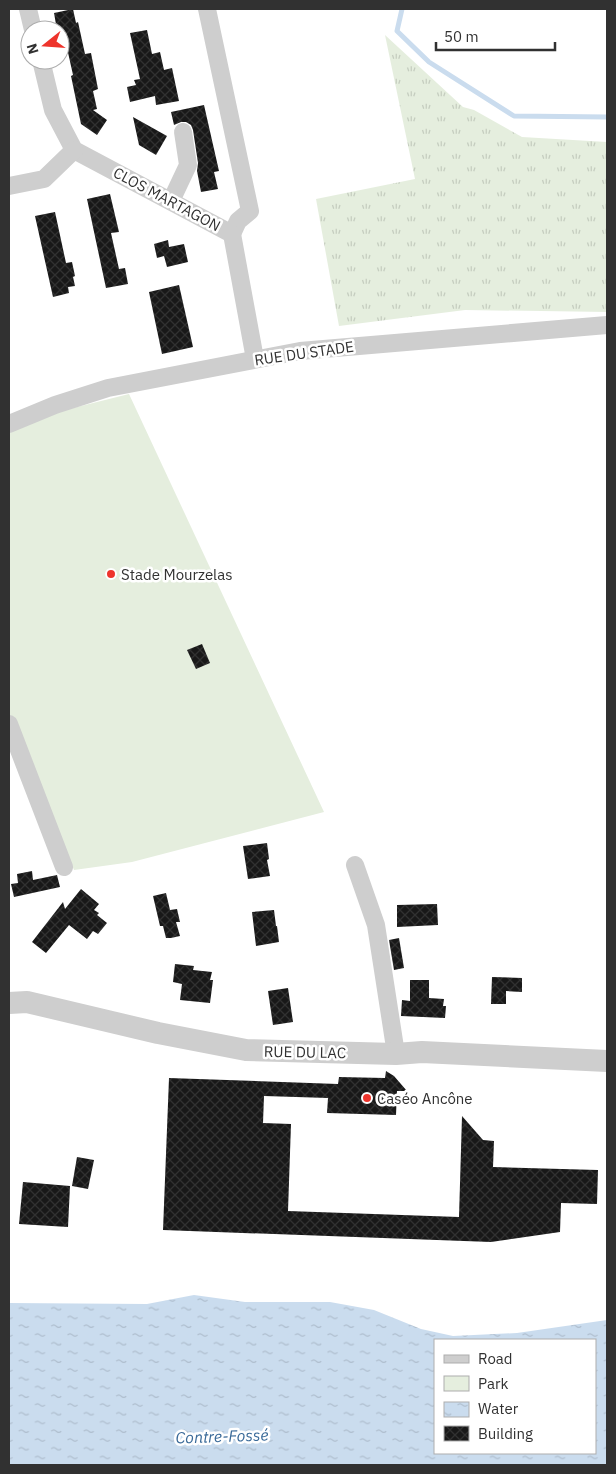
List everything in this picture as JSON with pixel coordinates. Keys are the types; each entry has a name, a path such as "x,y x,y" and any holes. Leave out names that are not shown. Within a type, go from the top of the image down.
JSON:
{"street":[{"path":"207,9 250,212 238,221 232,234"},
{"path":"9,186 44,179 74,150 53,110 43,70"},
{"path":"171,201 188,165 182,132"},
{"name":"CLOS MARTAGON","path":"74,150 232,234 255,359"},
{"name":"RUE DU STADE","path":"9,424 54,405 108,388 300,351 607,325"},
{"path":"9,724 64,868"},
{"path":"355,865 376,925 396,1054"},
{"name":"RUE DU LAC","path":"9,1003 27,1002 158,1033 246,1050 396,1054 422,1052 607,1060"}],"green space":[{"path":"385,35 463,107 474,110 522,137 607,142 607,312 465,310 339,326 316,199 415,179"},
{"name":"Stade Mourzelas","path":"129,394 324,812 132,862 74,870 9,716 9,432 65,410"}],"water":[{"name":"Contre-Fossé","path":"194,1295 245,1302 330,1302 374,1310 421,1329 453,1336 517,1333 607,1320 607,1465 9,1465 9,1303 147,1304"}],"building":[{"path":"73,9 85,54 91,53 98,89 93,91 97,109 93,110 107,120 97,135 81,124 71,76 73,75 70,62 70,20 55,20 54,13"},
{"path":"147,30 152,54 160,52 164,70 172,68 179,101 156,105 155,96 130,102 127,87 136,85 134,80 140,79 130,33"},
{"path":"204,105 219,171 214,172 218,189 201,192 193,130 191,125 186,122 174,125 171,112"},
{"path":"133,117 167,136 156,155 139,145"},
{"path":"110,194 119,232 111,233 119,269 125,268 128,284 106,288 87,199"},
{"path":"55,212 66,263 72,262 75,286 68,287 69,293 53,297 35,216"},
{"path":"168,240 169,247 184,244 188,262 167,267 164,256 157,258 154,244"},
{"path":"179,285 193,347 162,354 149,292"},
{"path":"202,644 210,663 196,669 187,650"},
{"path":"267,843 269,859 267,860 270,876 248,879 243,846"},
{"path":"32,871 33,880 57,875 60,887 14,897 11,884 18,883 17,874"},
{"path":"81,889 99,904 94,910 107,923 98,934 93,931 87,939 69,925 46,953 32,942 63,902 65,909"},
{"path":"166,893 170,910 177,909 180,922 176,922 180,936 171,938 166,938 163,926 160,926 153,896"},
{"path":"437,904 438,925 397,927 397,905"},
{"path":"274,910 279,942 256,946 252,912"},
{"path":"399,938 404,968 394,970 389,940"},
{"path":"175,964 194,966 193,970 212,972 210,980 213,980 210,1003 180,1000 182,984 173,982"},
{"path":"492,977 522,978 522,992 506,991 506,1004 491,1004"},
{"path":"410,980 429,980 429,998 444,999 443,1006 446,1006 445,1018 401,1016 402,1000 410,1001"},
{"path":"288,988 293,1022 273,1025 268,991"},
{"path":"386,1071 394,1076 407,1091 397,1091 396,1115 327,1113 328,1098 264,1096 263,1123 291,1124 288,1211 459,1217 462,1116 483,1140 494,1141 493,1167 598,1170 597,1204 561,1203 560,1232 491,1242 163,1230 169,1078 338,1084 339,1077 385,1078"},
{"path":"77,1157 94,1160 88,1189 72,1186"},
{"path":"23,1182 70,1186 68,1227 19,1224"}],"waterway":[{"path":"402,9 397,31 429,62 514,116 607,117"}],"place":[{"name":"Stade Mourzelas","path":"111,574"},
{"name":"Caséo Ancône","path":"367,1098"}]}
